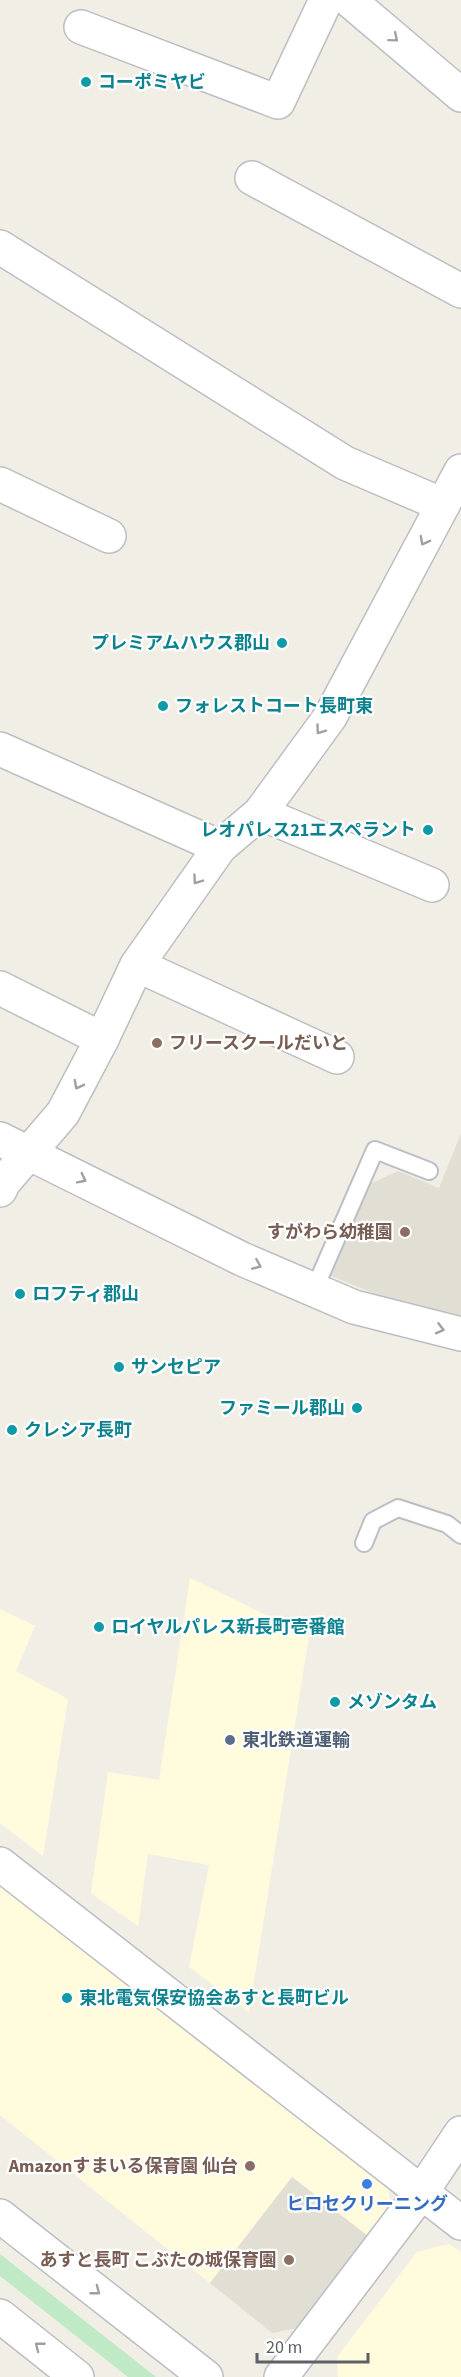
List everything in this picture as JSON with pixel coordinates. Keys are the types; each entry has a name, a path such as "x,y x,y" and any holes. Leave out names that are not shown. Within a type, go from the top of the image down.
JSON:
{"street":[{"path":"81,27 278,102 326,0"},
{"path":"349,0 461,95"},
{"path":"252,178 461,291"},
{"path":"0,248 345,463 443,505"},
{"path":"0,1190 63,1113 137,965 220,847 260,813 330,717 461,471"},
{"path":"0,484 109,536"},
{"path":"0,749 220,847"},
{"path":"260,813 432,885"},
{"path":"137,965 337,1057"},
{"path":"0,988 102,1039"},
{"path":"0,1139 242,1259 354,1307 461,1334"},
{"path":"0,1864 461,2223"},
{"path":"281,2377 421,2193 461,2133"},
{"path":"0,2217 206,2377"},
{"path":"0,2316 77,2377"}],"lane":[{"path":"314,1290 375,1150 429,1171"},
{"path":"364,1543 373,1521 398,1508 447,1524 461,1535"}],"shaded area":[{"name":"すがわら幼稚園","path":"461,1133 461,1316 383,1297 329,1275 370,1184 398,1171 439,1188"},
{"path":"190,1578 309,1636 249,2012 189,1967 209,1865 148,1854 138,1926 91,1893 108,1772 159,1780"},
{"path":"0,1609 35,1626 16,1671 68,1699 43,1856 0,1823"},
{"path":"0,1885 388,2184 390,2205 368,2236 292,2177 210,2283 0,2115"},
{"name":"あすと長町 こぶたの城保育園","path":"292,2177 368,2236 298,2328 272,2333 210,2283"},
{"path":"449,2244 461,2252 461,2377 338,2377 337,2357 417,2252"}],"green space":[{"path":"0,2254 156,2377 128,2377 0,2276"}],"place":[{"name":"コーポミヤビ","path":"86,82"},
{"name":"プレミアムハウス郡山","path":"282,643"},
{"name":"フォレストコート長町東","path":"163,706"},
{"name":"レオパレス21エスペラント","path":"428,830"},
{"name":"フリースクールだいと","path":"157,1043"},
{"name":"すがわら幼稚園","path":"405,1232"},
{"name":"ロフティ郡山","path":"20,1294"},
{"name":"サンセピア","path":"119,1367"},
{"name":"ファミール郡山","path":"357,1408"},
{"name":"クレシア長町","path":"12,1430"},
{"name":"ロイヤルパレス新長町壱番館","path":"99,1627"},
{"name":"メゾンタム","path":"335,1702"},
{"name":"東北鉄道運輸","path":"230,1740"},
{"name":"東北電気保安協会あすと長町ビル","path":"67,1998"},
{"name":"Amazonすまいる保育園 仙台","path":"250,2166"},
{"name":"ヒロセクリーニング","path":"367,2184"},
{"name":"あすと長町 こぶたの城保育園","path":"289,2260"}]}
